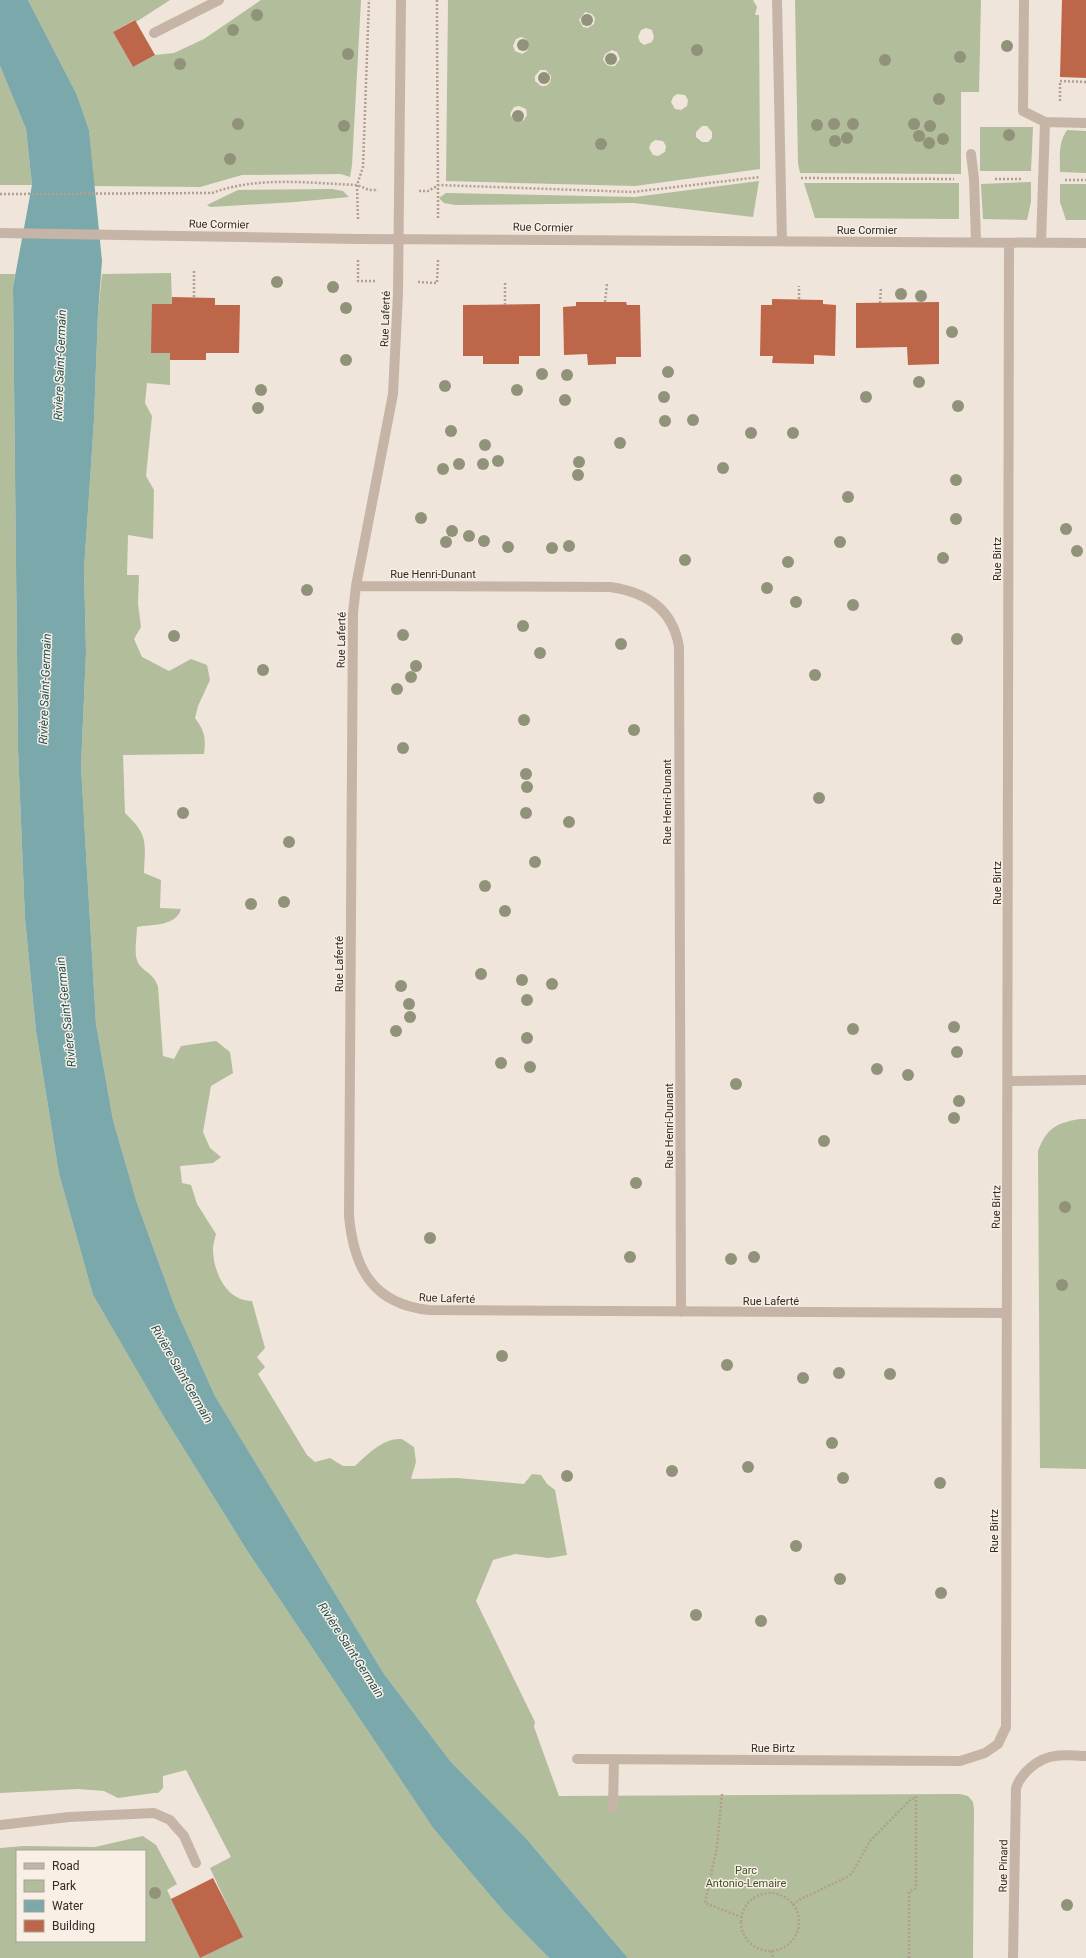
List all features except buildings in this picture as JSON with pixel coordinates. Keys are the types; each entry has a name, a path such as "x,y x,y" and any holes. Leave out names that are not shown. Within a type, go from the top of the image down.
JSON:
{"street":[{"path":"154,33 219,0"},
{"name":"Rue Laferté","path":"402,0 399,238 393,394 356,586 353,613 349,1216 356,1257 362,1270 378,1290 396,1303 412,1308 429,1310 1007,1313"},
{"path":"777,0 782,241"},
{"path":"1024,0 1023,111 1045,122 1086,123"},
{"path":"1041,243 1045,122"},
{"path":"971,154 974,179 976,242"},
{"name":"Rue Cormier","path":"0,233 399,238 1086,243"},
{"name":"Rue Birtz","path":"576,1759 960,1761 985,1753 998,1744 1006,1727 1009,1081 1009,242"},
{"name":"Rue Henri-Dunant","path":"356,586 610,587 629,590 644,596 665,613 675,628 679,647 682,1312"},
{"path":"1009,1081 1086,1080"},
{"name":"Rue Pinard","path":"1013,1958 1016,1788 1022,1776 1037,1763 1054,1756 1086,1756"},
{"path":"613,1808 614,1759"},
{"path":"0,1825 69,1817 154,1813 170,1820 184,1836 196,1863"}],"path":[{"path":"0,194 212,193 230,186 267,182 357,185 363,167 369,0"},
{"path":"437,0 439,185 633,192 762,177"},
{"path":"1060,82 1086,82"},
{"path":"802,178 961,179"},
{"path":"990,179 1027,179"},
{"path":"1061,180 1086,180"},
{"path":"194,271 194,298"},
{"path":"505,283 505,304"},
{"path":"605,302 607,284"},
{"path":"799,286 799,299"},
{"path":"880,303 881,287"},
{"path":"722,1794 717,1847 705,1903 741,1916"},
{"path":"909,1958 909,1892 916,1888 916,1794"},
{"path":"793,1905 799,1900 847,1877 852,1872 870,1841 911,1799 916,1798"},
{"path":"768,1893 778,1894 793,1905 797,1914 798,1923 792,1941 784,1947 771,1951 757,1949 749,1943 741,1926 741,1916 751,1900 758,1895 768,1893"},
{"path":"771,1951 773,1958"}],"green space":[{"path":"28,0 170,0 136,22 134,20 113,32 133,67 155,55 174,53 204,39 261,0 361,0 352,165 350,177 341,174 242,175 200,187 94,186 89,130 77,95"},
{"path":"448,0 753,0 757,7 755,15 759,15 760,169 635,186 446,181","holes":["585,12 592,14 595,18 594,24 588,28 583,27 579,20","646,28 652,30 654,37 652,42 644,45 640,42 638,37 641,30","521,37 526,39 529,46 527,51 522,54 515,51 513,46 516,39","612,50 617,52 620,59 615,66 609,66 603,59 605,54","540,70 546,70 551,76 550,83 546,86 541,86 535,81 535,76","677,94 685,95 688,100 687,106 681,110 675,109 671,102 673,97","519,106 526,109 527,115 524,120 519,122 514,121 510,114 514,107","702,126 707,126 712,132 712,138 708,142 702,142 696,137 696,132","655,140 663,141 666,146 665,152 658,156 653,155 649,148 651,143"]},
{"path":"795,0 981,0 979,92 961,92 961,174 800,173 798,163"},
{"path":"0,66 26,129 32,185 0,185"},
{"path":"980,127 1033,127 1031,171 980,171"},
{"path":"1067,130 1086,131 1086,173 1060,172 1061,145"},
{"path":"759,181 753,217 634,203 455,205 444,203 439,198 446,193 635,197"},
{"path":"1031,182 1031,202 1027,220 983,219 981,184"},
{"path":"804,183 959,183 959,219 815,218"},
{"path":"1060,184 1086,184 1086,220 1066,220 1060,202"},
{"path":"332,189 343,191 349,197 210,207 207,205 238,190"},
{"name":"Parc Antonio-Lemaire","path":"171,273 172,304 151,353 170,353 170,385 147,383 145,403 152,416 146,476 154,490 153,539 128,535 127,575 139,575 138,604 141,627 134,639 142,657 169,671 191,659 207,665 210,680 198,706 195,718 204,735 204,754 123,755 125,813 138,828 144,840 144,873 161,880 160,908 181,909 178,915 169,922 137,927 136,953 139,964 153,978 158,987 163,1056 174,1059 181,1046 216,1041 230,1052 233,1073 211,1086 203,1132 210,1148 221,1157 213,1163 180,1166 182,1183 191,1185 197,1204 216,1234 213,1247 215,1266 218,1275 228,1290 235,1296 243,1300 252,1301 265,1348 257,1357 265,1367 258,1374 307,1455 315,1462 330,1458 343,1466 355,1466 370,1452 382,1444 394,1439 401,1439 414,1447 416,1462 411,1479 458,1478 524,1484 532,1474 541,1475 547,1484 555,1490 567,1555 549,1558 515,1554 493,1560 476,1601 535,1722 534,1727 559,1796 960,1794 968,1796 973,1802 974,1809 973,1958 628,1958 524,1836 451,1762 384,1674 215,1396 175,1307 137,1203 113,1120 96,1024 81,767 86,652 84,570 94,420 98,313 102,274"},
{"path":"0,274 15,274 13,287 18,749 25,919 36,1031 59,1174 93,1295 161,1412 246,1549 433,1828 506,1914 549,1958 200,1958 242,1937 210,1868 231,1857 186,1770 163,1776 163,1788 158,1793 118,1798 104,1791 78,1789 0,1793"},
{"path":"1086,1119 1086,1469 1040,1468 1038,1151 1041,1143 1053,1128 1065,1122"},
{"path":"143,1836 156,1845 177,1884 167,1890 200,1958 0,1958 0,1848 24,1846 95,1847"}],"water":[{"name":"Rivière Saint-Germain","path":"0,0 28,0 77,95 89,130 102,261 98,313 94,420 84,570 86,652 81,767 96,1024 113,1120 137,1203 175,1307 215,1396 384,1674 451,1762 524,1836 628,1958 549,1958 506,1914 433,1828 246,1549 161,1412 93,1295 59,1174 36,1031 25,919 18,749 13,287 32,185 26,129 0,66"}]}
